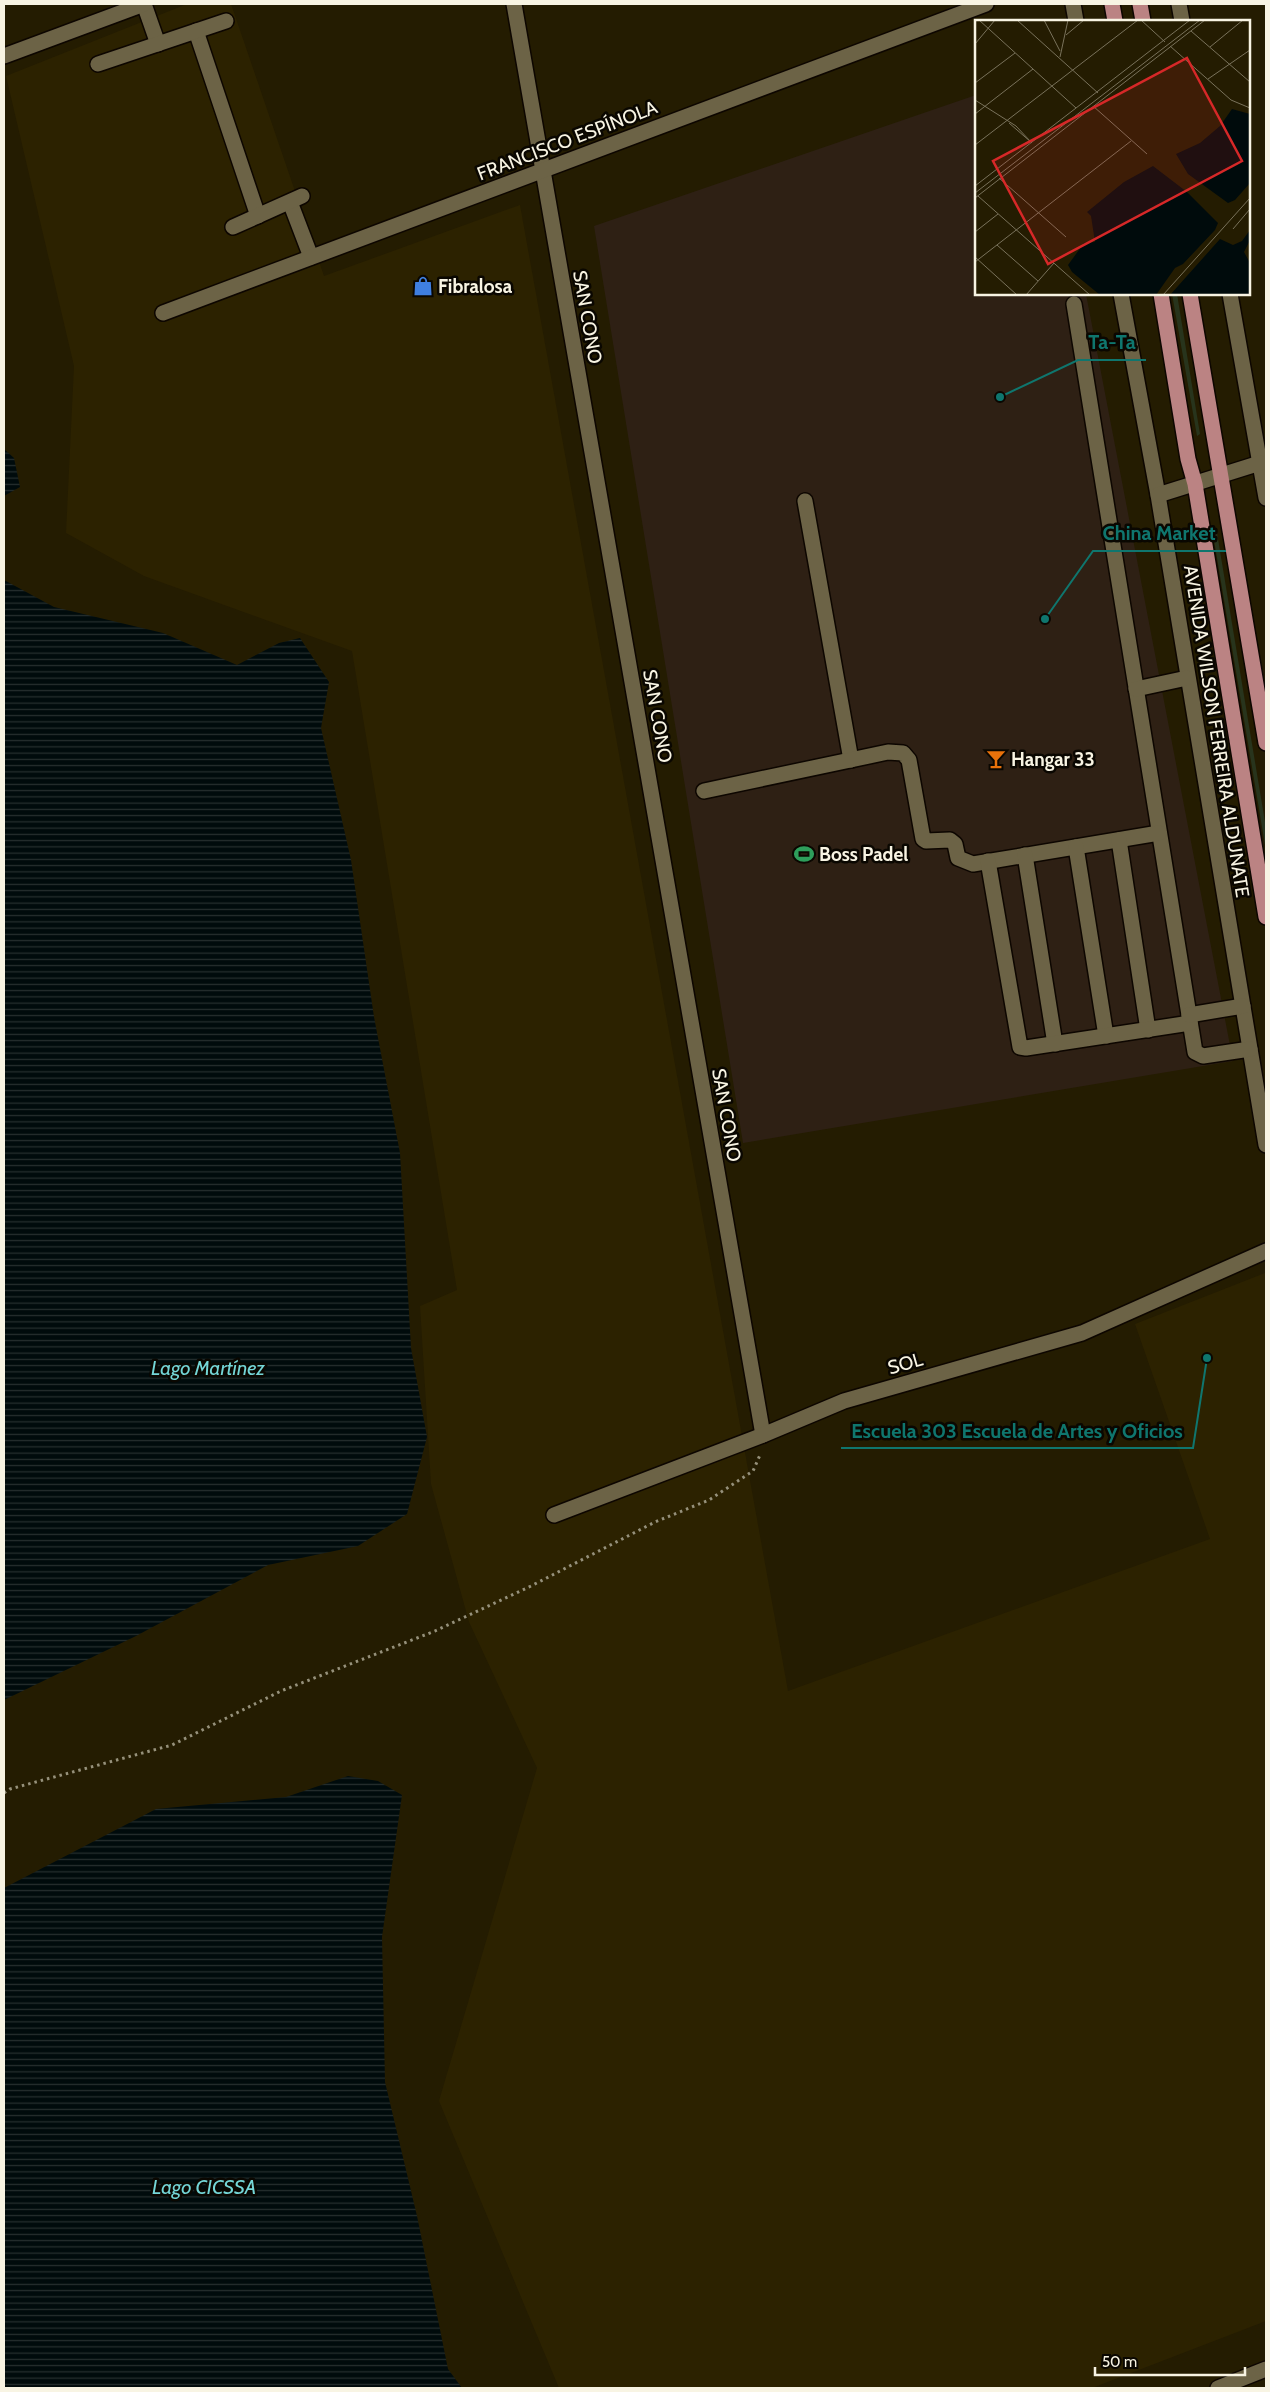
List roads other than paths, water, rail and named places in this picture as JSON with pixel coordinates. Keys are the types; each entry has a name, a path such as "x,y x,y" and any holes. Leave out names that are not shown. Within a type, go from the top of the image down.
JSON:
{"main road":[{"path":"1112,4 1115,20"},
{"path":"1140,4 1143,20"},
{"name":"AVENIDA WILSON FERREIRA ALDUNATE","path":"1160,295 1188,459 1195,484 1266,917"},
{"path":"1190,295 1222,474 1266,743"}],"street":[{"path":"4,56 144,4 158,44"},
{"name":"SAN CONO","path":"514,4 763,1435"},
{"name":"FRANCISCO ESPÍNOLA","path":"163,313 986,4"},
{"path":"1073,4 1076,20"},
{"path":"1179,4 1182,20"},
{"path":"98,64 226,21"},
{"path":"196,31 258,216"},
{"path":"233,227 296,199 311,257"},
{"name":"AVENIDA WILSON FERREIRA ALDUNATE","path":"1121,295 1158,495 1266,1145"},
{"path":"1230,295 1264,462 1266,498"},
{"path":"1074,304 1195,1052 1199,1056 1250,1049"},
{"path":"1158,495 1264,462"},
{"path":"805,501 851,760"},
{"path":"1136,689 1187,678"},
{"path":"704,791 888,752 903,753 909,760 922,840 950,840 955,844 958,858 964,862 973,864 1159,833"},
{"path":"1119,840 1148,1030"},
{"path":"1076,847 1106,1036"},
{"path":"1025,855 1055,1044"},
{"path":"988,861 1020,1047 1026,1048 1148,1030 1243,1006"},
{"name":"SOL","path":"554,1515 763,1435 844,1401 1082,1333 1266,1251"},
{"path":"1218,2388 1266,2370"}],"water":[{"path":"4,449 14,458 20,487 4,496"},
{"name":"Lago Martínez","path":"4,580 54,607 163,633 237,665 279,643 300,638 329,682 321,728 351,860 374,1017 400,1153 411,1348 427,1437 407,1514 358,1546 268,1565 136,1636 4,1700"},
{"name":"Lago CICSSA","path":"348,1776 378,1781 402,1795 382,1937 385,2082 417,2216 448,2369 462,2388 4,2388 4,1888 156,1809 286,1797"}],"place":[{"name":"Fibralosa","path":"423,286"},
{"name":"Ta-Ta","path":"1000,397"},
{"name":"China Market","path":"1045,619"},
{"name":"Hangar 33","path":"996,759"},
{"name":"Boss Padel","path":"804,854"},
{"name":"Escuela 303 Escuela de Artes y Oficios","path":"1207,1358"}]}
